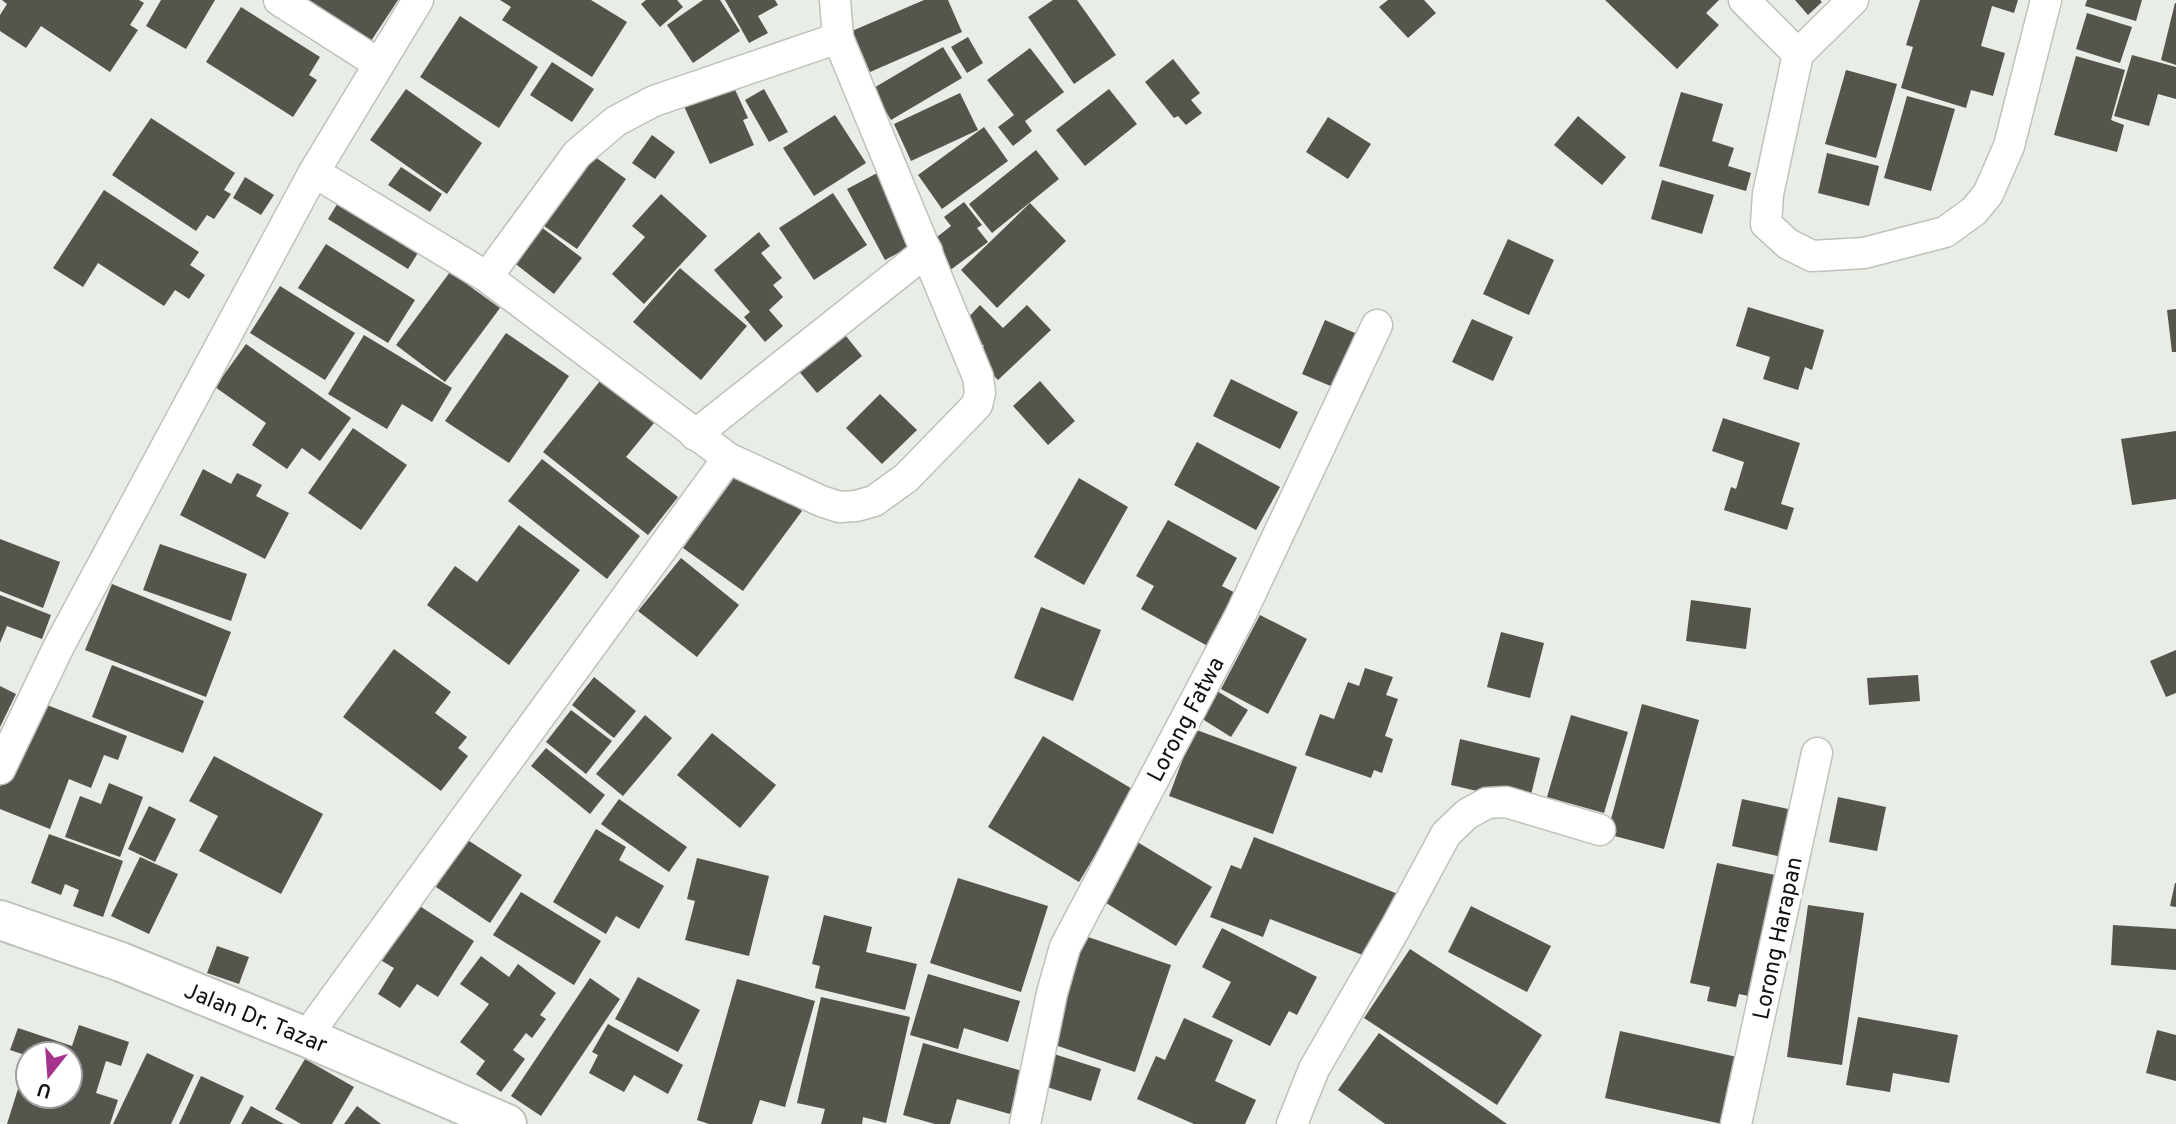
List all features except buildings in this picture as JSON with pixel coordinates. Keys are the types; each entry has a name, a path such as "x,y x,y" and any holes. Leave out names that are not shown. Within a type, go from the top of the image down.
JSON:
{"street":[{"path":"279,0 379,64"},
{"path":"0,769 59,646 314,172 418,0"},
{"path":"314,172 487,277 728,458 821,501 839,506 856,506 874,501 906,478 976,405 980,393 978,377 838,38 835,0"},
{"path":"1744,0 1798,54"},
{"path":"1853,0 1798,54 1768,194 1766,224 1788,244 1812,256 1864,253 1945,232 1975,211 1989,194 2009,146 2046,0"},
{"path":"487,277 577,154 616,121 654,101 838,38"},
{"path":"695,435 927,251"},
{"name":"Lorong Fatwa","path":"1025,1124 1052,993 1065,947 1240,616 1377,325"},
{"path":"306,1037 728,458"},
{"name":"Lorong Harapan","path":"1736,1124 1817,753"},
{"path":"1292,1124 1314,1069 1446,834 1453,827 1467,814 1487,803 1506,802 1600,830"},
{"name":"Jalan Dr. Tazar","path":"0,920 121,962 306,1037 507,1124"}]}
